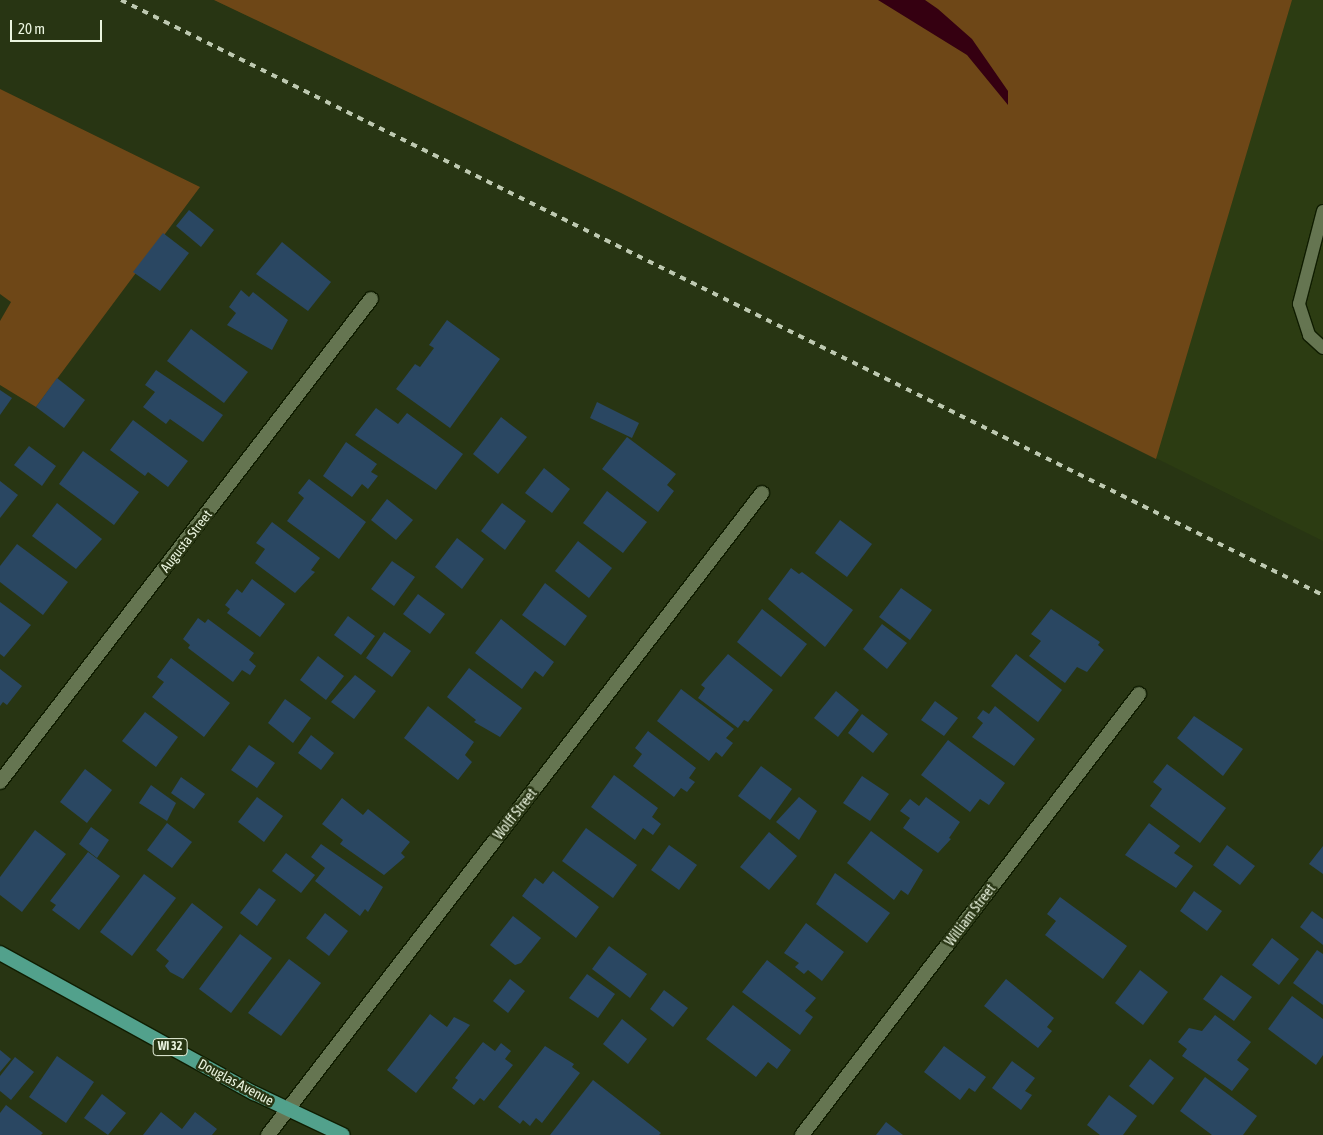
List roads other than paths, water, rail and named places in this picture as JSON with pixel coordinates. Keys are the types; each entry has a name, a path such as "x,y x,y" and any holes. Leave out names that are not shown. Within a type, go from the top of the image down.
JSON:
{"main road":[{"name":"Douglas Avenue","path":"0,952 288,1110 343,1135"}],"street":[{"name":"Augusta Street","path":"0,782 371,299"},
{"name":"Wolff Street","path":"268,1135 762,493"},
{"name":"William Street","path":"802,1135 1139,694"}],"lane":[{"path":"1323,211 1299,304 1309,335 1323,348"}],"railway":[{"path":"121,0 1323,595"}]}
